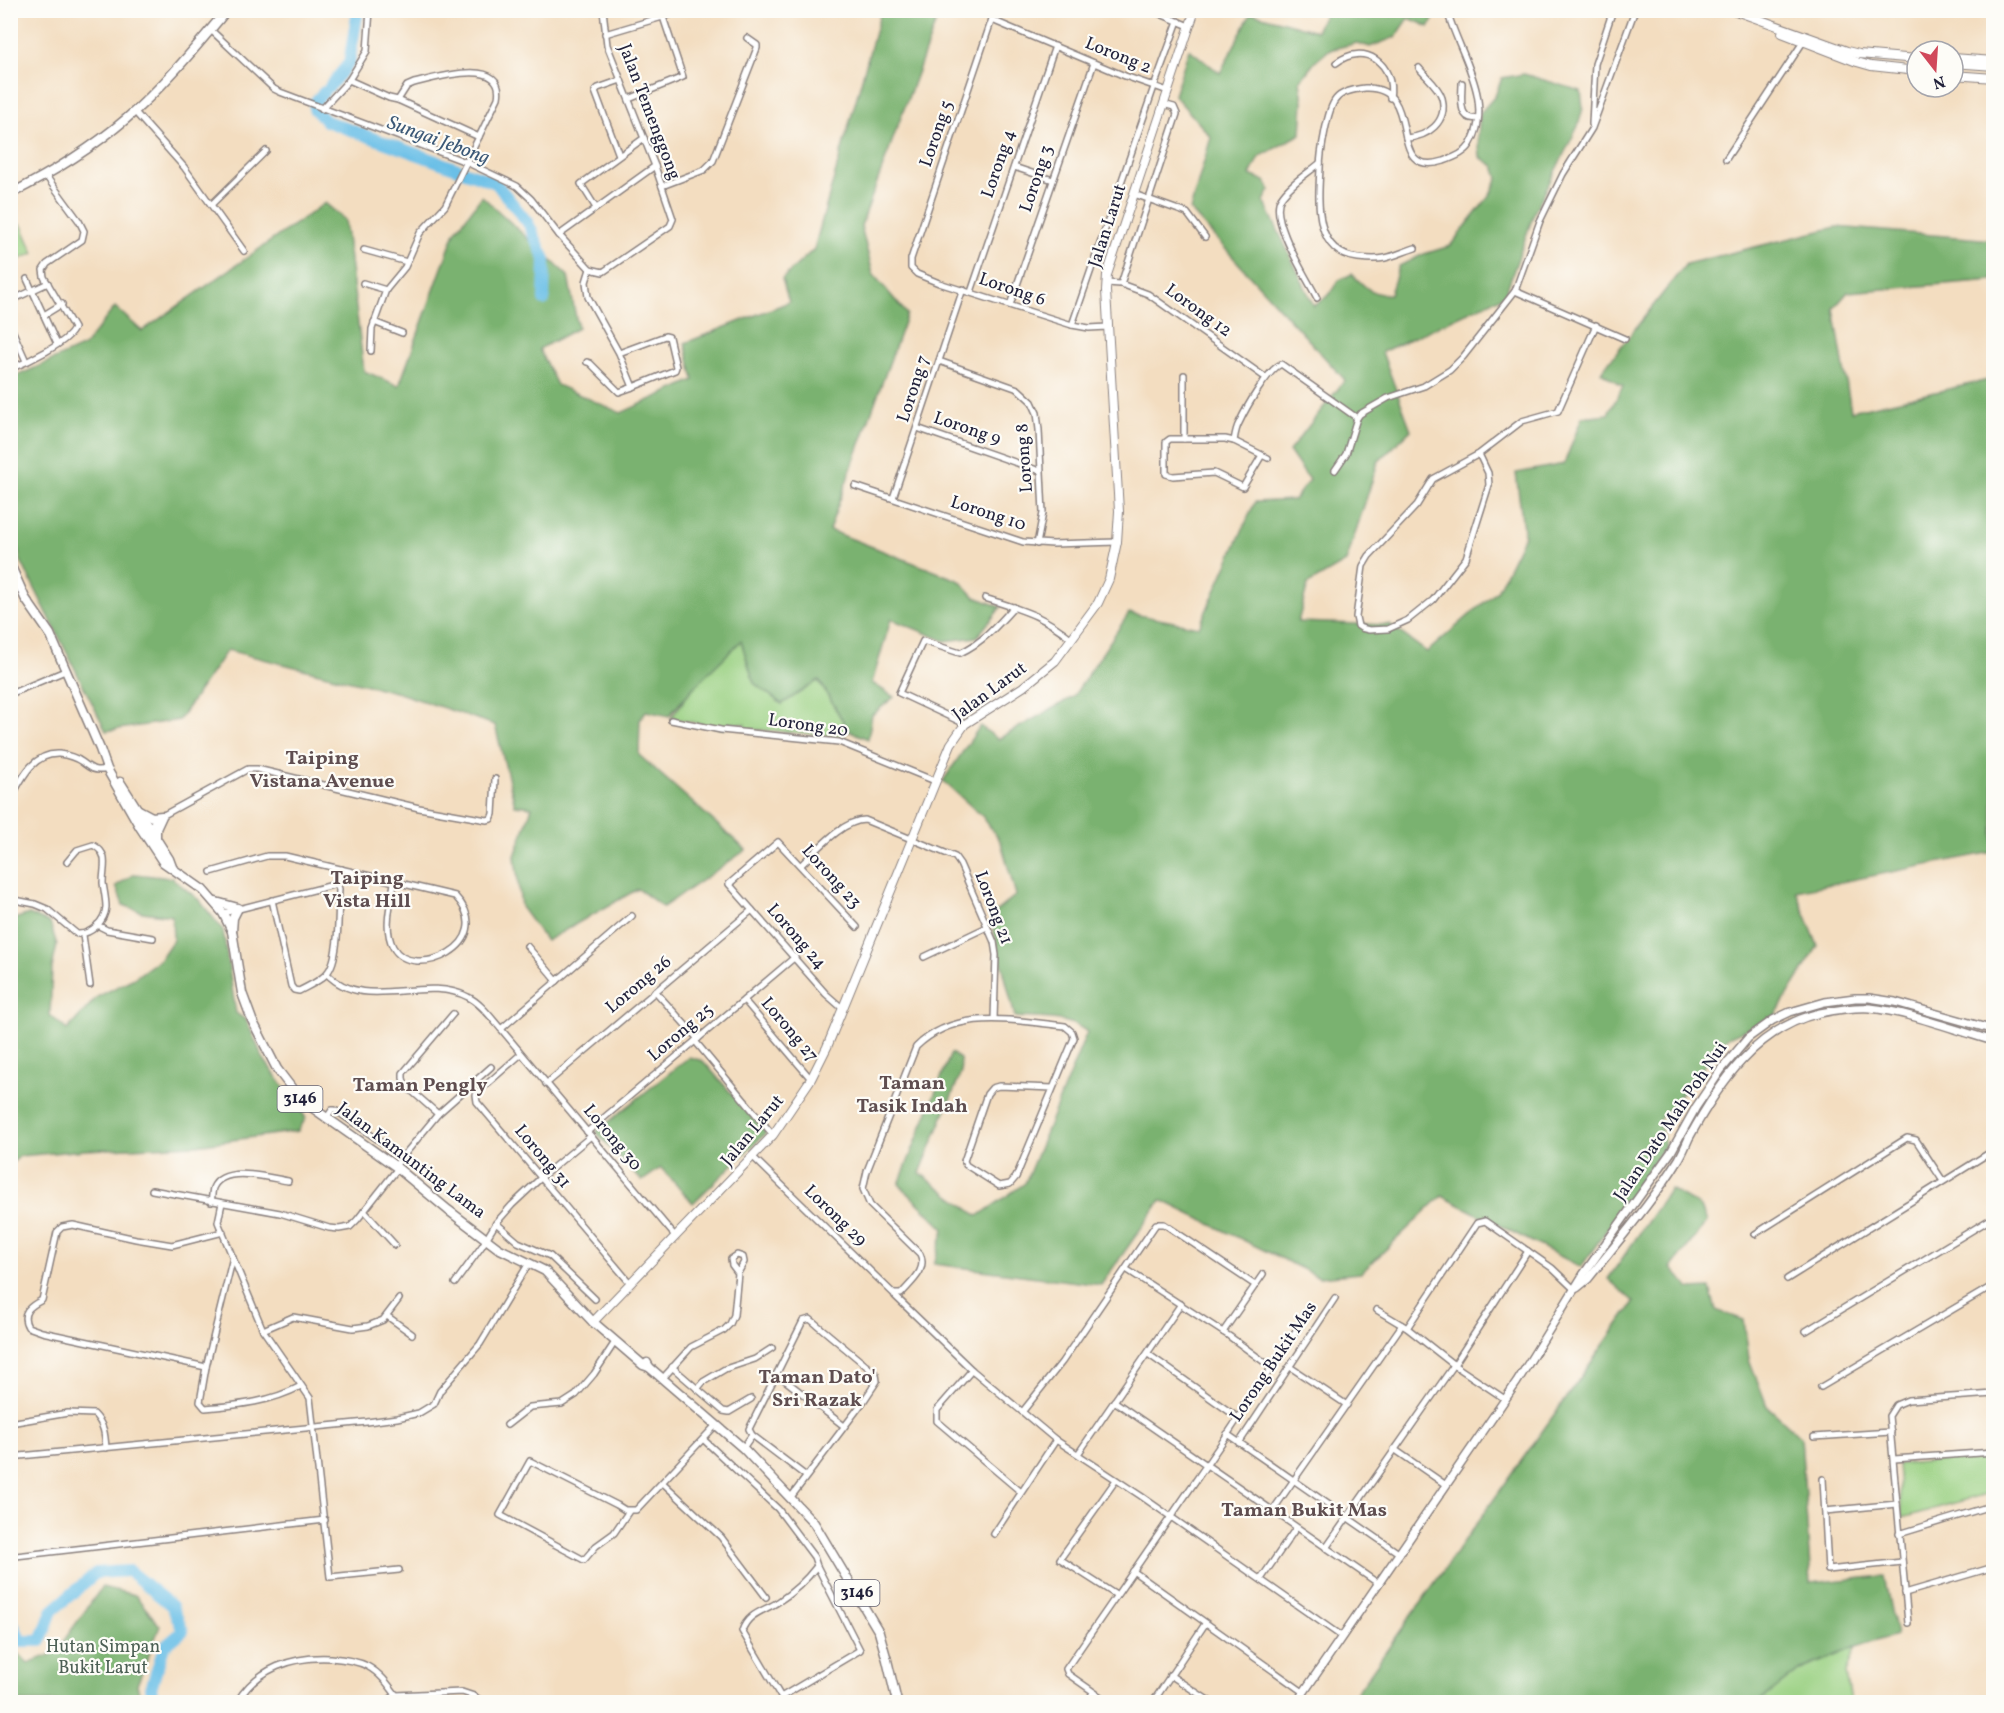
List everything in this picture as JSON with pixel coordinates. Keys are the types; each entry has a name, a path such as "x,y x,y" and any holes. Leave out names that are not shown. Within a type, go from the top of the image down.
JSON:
{"main road":[{"path":"10,194 46,176 92,145 135,111 212,31 227,10"},
{"name":"Jalan Larut","path":"594,1320 773,1135 811,1079 827,1047 951,744 965,724 1040,675 1055,661 1104,594 1117,542 1119,511 1106,283 1114,252 1195,10"},
{"path":"1735,11 1844,58 1871,66 1905,70"},
{"path":"1735,11 1847,51 1905,58"},
{"path":"1880,55 1905,53"},
{"path":"1965,59 1994,61"},
{"path":"1965,64 1994,66"},
{"path":"1965,76 1994,78"},
{"name":"Jalan Kamunting Lama","path":"10,564 25,598 50,634 109,768 163,862 215,902 223,913 232,932 242,993 258,1035 276,1069 300,1099 326,1119 397,1167 498,1248 544,1272 615,1342 663,1378 742,1448 791,1497 814,1523 879,1632 897,1702"},
{"name":"Jalan Kamunting Lama","path":"109,768 139,809 145,830 156,839 172,867"},
{"path":"139,809 152,817 162,816"},
{"path":"156,839 156,829 162,816"},
{"path":"215,902 238,908 233,918 232,932"},
{"name":"Jalan Kamunting Lama","path":"488,1240 500,1243 540,1264 559,1279 594,1320 646,1361 649,1367"},
{"path":"523,1254 529,1263 540,1264"}],"street":[{"path":"322,109 349,80 367,51 370,10"},
{"name":"Jalan Temenggong","path":"593,270 603,272 670,226 673,219 655,166 607,45 603,10"},
{"path":"605,34 686,10"},
{"name":"Lorong 5","path":"911,268 911,259 995,10"},
{"path":"1151,10 1189,26"},
{"path":"1415,248 1384,258 1365,259 1349,257 1337,250 1326,238 1321,223 1320,163 1330,111 1336,99 1346,92 1371,88 1385,92 1396,103 1402,117 1408,150 1413,158 1422,164 1442,162 1458,156 1469,147 1475,134 1478,118 1477,93 1447,10"},
{"path":"1592,128 1595,64 1613,10"},
{"path":"1335,470 1346,454 1357,418 1374,405 1424,386 1450,370 1515,291 1533,236 1543,214 1563,174 1592,128 1635,10"},
{"path":"629,99 683,77 663,17"},
{"name":"Lorong 2","path":"992,20 1168,91"},
{"name":"Jalan Larut","path":"1072,326 1178,21"},
{"path":"212,31 274,89 466,162 517,186 593,270 586,282 588,297 619,353 633,387"},
{"path":"662,186 704,170 713,161 757,48 757,45 747,38"},
{"path":"1726,159 1803,42"},
{"name":"Lorong 4","path":"971,292 1056,46"},
{"path":"1336,63 1350,56 1372,57 1386,70 1392,88 1390,98"},
{"name":"Lorong 3","path":"1010,305 1094,63"},
{"path":"1407,138 1424,135 1434,130 1440,121 1442,110 1442,99 1437,89 1419,68"},
{"path":"371,351 372,329 386,290 407,262 420,233 445,206 499,92 497,83 487,73 462,74 414,82 402,91 398,100"},
{"path":"349,80 478,137"},
{"path":"619,155 595,91 621,80"},
{"path":"1462,83 1463,112 1471,119 1478,118"},
{"path":"1121,284 1177,114 1174,107 1163,104"},
{"path":"135,111 212,204 244,251"},
{"path":"596,208 581,184 644,138"},
{"path":"212,204 266,151"},
{"path":"1317,298 1283,230 1277,206 1287,191 1320,163"},
{"path":"559,235 655,166"},
{"path":"1014,167 1053,180"},
{"path":"10,369 57,344 73,333 74,328 43,270 47,264 82,240 84,231 46,176"},
{"path":"1134,194 1187,213 1205,237"},
{"path":"364,250 407,262"},
{"name":"Lorong 6","path":"911,268 917,274 1072,326 1108,327"},
{"path":"27,279 57,344"},
{"path":"10,301 48,283"},
{"path":"363,283 386,290"},
{"name":"Lorong 12","path":"1106,283 1121,284 1148,294 1266,378"},
{"name":"Lorong 7","path":"893,498 963,289"},
{"path":"1515,291 1625,339"},
{"path":"44,315 62,304"},
{"path":"374,322 402,333"},
{"path":"10,324 26,361"},
{"path":"1479,454 1488,473 1489,485 1466,558 1433,600 1408,620 1388,629 1361,628 1357,621 1357,598 1360,575 1366,561 1417,505 1433,479 1479,454 1522,421 1558,411 1596,325"},
{"path":"587,362 620,392 675,370 676,363 669,337 660,337 619,353"},
{"name":"Lorong 8","path":"939,361 1018,389 1032,402 1037,413 1043,513 1037,544"},
{"path":"1234,441 1238,424 1266,378 1275,367 1281,364 1357,418"},
{"path":"1184,375 1184,439"},
{"name":"Lorong 9","path":"917,428 1040,471"},
{"path":"1215,438 1234,441 1265,456 1243,487 1214,473 1168,475 1166,442 1170,439 1184,439 1215,438"},
{"name":"Lorong 10","path":"855,486 1023,542 1037,544 1117,542"},
{"path":"985,598 1046,620 1072,639"},
{"path":"965,724 899,693 922,641 960,653 988,634 1014,607"},
{"path":"10,694 65,672"},
{"name":"Lorong 20","path":"671,720 720,730 839,742 935,781"},
{"path":"10,800 30,767 43,756 62,754 72,757 94,771 109,768"},
{"path":"145,830 162,816 238,773 253,768 419,808 487,820 491,819 493,814 495,779"},
{"name":"Lorong 21","path":"801,865 842,829 858,820 865,820 954,857 960,864 994,942 996,955 994,1019"},
{"name":"Lorong 23","path":"729,884 778,842 856,927"},
{"path":"67,862 77,850 93,845 102,851 105,858 103,884 106,909 97,925 83,935"},
{"path":"211,872 267,856 285,856 455,896 468,916 467,931 458,946 446,956 426,961 405,958 393,948 388,919 394,883"},
{"path":"272,900 291,986 294,990 299,991 327,974 331,967 336,946 339,889 337,884 342,869"},
{"path":"223,913 337,884"},
{"name":"Lorong 24","path":"729,884 825,994 842,1008"},
{"path":"10,899 47,909 78,934 83,935"},
{"name":"Lorong 26","path":"546,1084 752,910"},
{"path":"501,1029 632,916"},
{"path":"97,925 107,930 153,938"},
{"path":"924,957 987,927"},
{"path":"83,935 90,985"},
{"path":"527,946 557,981"},
{"name":"Lorong 25","path":"455,1283 488,1240 496,1223 540,1179 696,1040 795,957"},
{"name":"Lorong 30","path":"327,974 336,983 363,993 436,989 465,995 472,999 501,1029 675,1236"},
{"path":"655,991 773,1135"},
{"name":"Jalan Dato Mah Poh Nui","path":"1297,1702 1505,1400 1583,1275 1671,1152 1696,1107 1721,1070 1748,1038 1773,1020 1790,1012 1825,1002 1869,998 1895,1002 1994,1029"},
{"name":"Lorong 27","path":"744,1000 811,1079"},
{"name":"Jalan Dato Mah Poh Nui","path":"1575,1290 1588,1279 1654,1195 1680,1158 1705,1112 1730,1076 1755,1046 1779,1029 1794,1021 1820,1013 1869,1008 1894,1012 1994,1041"},
{"path":"438,1114 405,1085 403,1073 453,1014"},
{"path":"896,1295 901,1294 921,1269 923,1259 870,1205 863,1189 867,1171 916,1047 926,1037 962,1021 994,1019 1065,1026 1070,1029 1074,1038 1016,1177 1010,1184 999,1186 966,1165 964,1156 987,1094 992,1088 1053,1088"},
{"name":"Lorong 31","path":"521,1054 479,1091 476,1099 540,1179 630,1283"},
{"path":"152,1190 279,1213 328,1228 350,1227 438,1114 491,1067"},
{"path":"326,1119 332,1110 335,1110 403,1157"},
{"path":"1755,1234 1907,1138 1916,1140 1943,1181"},
{"path":"1787,1279 1994,1150"},
{"name":"Lorong 29","path":"753,1157 972,1370 1056,1440 1341,1636"},
{"path":"212,1202 213,1187 220,1179 236,1173 288,1181"},
{"path":"222,1203 218,1222 263,1330 310,1398 330,1577 399,1570"},
{"path":"364,1211 395,1245"},
{"path":"1806,1331 1994,1216"},
{"path":"1273,1510 1477,1223 1485,1221 1552,1268 1575,1290"},
{"path":"496,1223 518,1242 555,1260 595,1299"},
{"path":"1023,1411 1062,1362 1156,1224 1160,1223 1255,1285"},
{"path":"206,1367 42,1332 28,1327 24,1321 30,1306 42,1299 57,1232 62,1227 73,1225 172,1245 223,1232"},
{"path":"1326,1548 1454,1365 1528,1251"},
{"path":"233,1257 206,1367 200,1402 205,1408 259,1402 282,1396 301,1386"},
{"path":"10,1445 11,1457 315,1428 397,1418 419,1413 434,1404 440,1391 480,1344 529,1263"},
{"path":"1126,1269 1223,1332 1271,1367"},
{"path":"663,1378 690,1347 724,1330 730,1324 734,1316 738,1273"},
{"path":"1223,1332 1263,1275"},
{"path":"1821,1387 1994,1284"},
{"path":"263,1330 293,1317 353,1328 368,1326 387,1316 399,1299"},
{"name":"Lorong Bukit Mas","path":"1239,1443 1335,1299"},
{"path":"1078,1454 1181,1304"},
{"path":"1377,1310 1505,1400"},
{"path":"1108,1702 1068,1674 1066,1669 1309,1311"},
{"path":"387,1316 412,1334"},
{"path":"791,1497 863,1402 878,1377 810,1319 803,1321 800,1325 749,1429 752,1435 806,1476"},
{"path":"507,1425 530,1407 562,1404 576,1395 594,1374 615,1342"},
{"path":"697,1389 725,1369 755,1359 772,1348"},
{"path":"1148,1354 1237,1417"},
{"path":"672,1367 719,1409 726,1412 751,1399"},
{"path":"1290,1367 1347,1405"},
{"path":"972,1370 937,1410 937,1421 1021,1492"},
{"path":"777,1374 844,1426"},
{"path":"1908,1623 1889,1416 1892,1410 1902,1402 1994,1394"},
{"path":"1113,1401 1379,1584"},
{"path":"10,1423 68,1413 94,1414 101,1421 106,1448"},
{"path":"629,1511 614,1533 592,1549 584,1560 500,1515 530,1461 625,1510 636,1510 716,1425"},
{"path":"1814,1437 1891,1432"},
{"path":"1227,1434 1346,1519 1400,1554"},
{"path":"742,1448 752,1435"},
{"path":"704,1440 778,1509 814,1557 860,1650 781,1697 742,1631 745,1622 756,1613 779,1602 817,1566"},
{"path":"994,1534 1056,1440"},
{"path":"1394,1449 1446,1485"},
{"path":"1894,1459 1994,1452"},
{"path":"1823,1479 1828,1570 1902,1562"},
{"path":"1116,1480 1060,1559 1116,1595"},
{"path":"663,1483 721,1537 766,1597"},
{"path":"1825,1511 1897,1504"},
{"path":"1899,1534 1994,1505"},
{"path":"16,1556 325,1520"},
{"path":"1261,1579 1296,1527"},
{"path":"1905,1593 1994,1567"},
{"path":"1133,1571 1303,1692"},
{"path":"1153,1702 1205,1624"},
{"path":"237,1702 254,1682 268,1671 286,1662 311,1657 343,1659 366,1666 383,1677 396,1695"},
{"path":"1170,1675 1211,1702"},
{"path":"385,1702 396,1695 462,1692 483,1702"},
{"path":"1087,1702 1093,1693"},
{"path":"732,1700 750,1702"}],"green space":[{"path":"881,11 940,11 861,226 873,274 907,314 829,530 960,581 975,597 1001,607 977,637 945,641 891,619 872,683 894,697 872,715 868,739 849,731 819,680 782,704 754,683 741,641 693,688 669,716 646,711 640,719 639,755 746,850 663,907 638,889 546,941 521,907 515,856 532,807 515,805 495,725 399,693 227,650 179,720 106,731 20,559 11,514 10,379 84,346 115,307 142,331 325,203 345,220 364,371 399,386 455,232 482,196 568,276 578,328 539,349 557,385 621,413 694,380 685,343 789,302 782,279 814,249"},
{"path":"1326,11 1438,11 1429,27 1409,18 1396,37 1370,47 1357,43 1329,50 1315,62 1300,81 1303,101 1301,134 1259,157 1250,175 1265,181 1270,190 1264,201 1314,306 1330,294 1339,280 1352,274 1373,292 1390,294 1399,266 1424,254 1450,246 1490,195 1498,178 1494,166 1480,157 1478,136 1480,113 1495,96 1502,78 1524,74 1581,91 1583,108 1578,126 1535,211 1505,295 1382,352 1411,430 1378,462 1346,562 1308,584 1298,622 1390,625 1427,652 1497,591 1524,536 1516,473 1564,464 1582,417 1608,414 1623,386 1601,372 1686,264 1836,227 1993,240 1993,280 1848,292 1834,308 1851,411 1993,379 1993,852 1796,891 1818,946 1775,1016 1728,1037 1659,1120 1665,1146 1581,1267 1442,1196 1361,1273 1319,1277 1161,1200 1101,1285 934,1264 944,1229 899,1184 951,1053 960,1059 961,1073 920,1173 978,1216 1025,1183 1087,1032 1062,1021 1015,1017 990,916 1016,895 1001,842 983,817 943,781 980,726 998,739 1073,697 1129,613 1199,627 1255,502 1294,500 1309,480 1289,451 1345,380 1190,210 1211,137 1174,95 1189,49 1220,73 1251,13 1316,31"},
{"path":"21,224 34,253 20,259 11,238 10,227"},
{"path":"741,640 754,683 782,704 818,680 849,731 843,736 745,729 745,724 727,723 725,729 671,718 693,688"},
{"path":"134,874 172,878 199,900 223,930 236,1013 246,1020 263,1058 306,1118 298,1131 196,1145 85,1150 20,1156 11,1164 11,920 29,914 50,923 57,945 52,968 50,1015 67,1030 97,997 134,978 160,959 173,940 172,916 142,912 123,905 116,886"},
{"path":"689,1057 703,1061 766,1133 693,1203 661,1168 642,1181 596,1132"},
{"path":"1670,1189 1701,1207 1707,1222 1671,1268 1690,1289 1710,1288 1716,1310 1744,1320 1749,1359 1767,1406 1801,1437 1811,1583 1884,1576 1896,1635 1856,1647 1800,1670 1759,1702 1350,1702 1634,1302 1608,1279"},
{"path":"1993,1457 1993,1492 1902,1518 1898,1464"},
{"name":"Hutan Simpan Bukit Larut","path":"102,1587 135,1595 160,1626 137,1685 142,1702 11,1702 11,1646 28,1663 55,1653"},
{"path":"1856,1647 1846,1673 1851,1702 1759,1702 1800,1670"}],"waterway":[{"name":"Sungai Jebong","path":"330,86 349,63 358,10"},
{"name":"Sungai Jebong","path":"314,103 324,92"},
{"name":"Sungai Jebong","path":"314,109 326,121 496,183 528,223 545,259 544,300"},
{"path":"10,1617 21,1641 41,1641 52,1611 96,1573 129,1571 172,1606 183,1631 164,1647 151,1688 154,1702"}],"district":[{"name":"Taiping Vistana Avenue","path":"322,770"},
{"name":"Taiping Vista Hill","path":"367,890"},
{"name":"Taman Pengly","path":"420,1086"},
{"name":"Taman Tasik Indah","path":"912,1096"},
{"name":"Taman Dato' Sri Razak","path":"817,1390"},
{"name":"Taman Bukit Mas","path":"1304,1511"}]}
